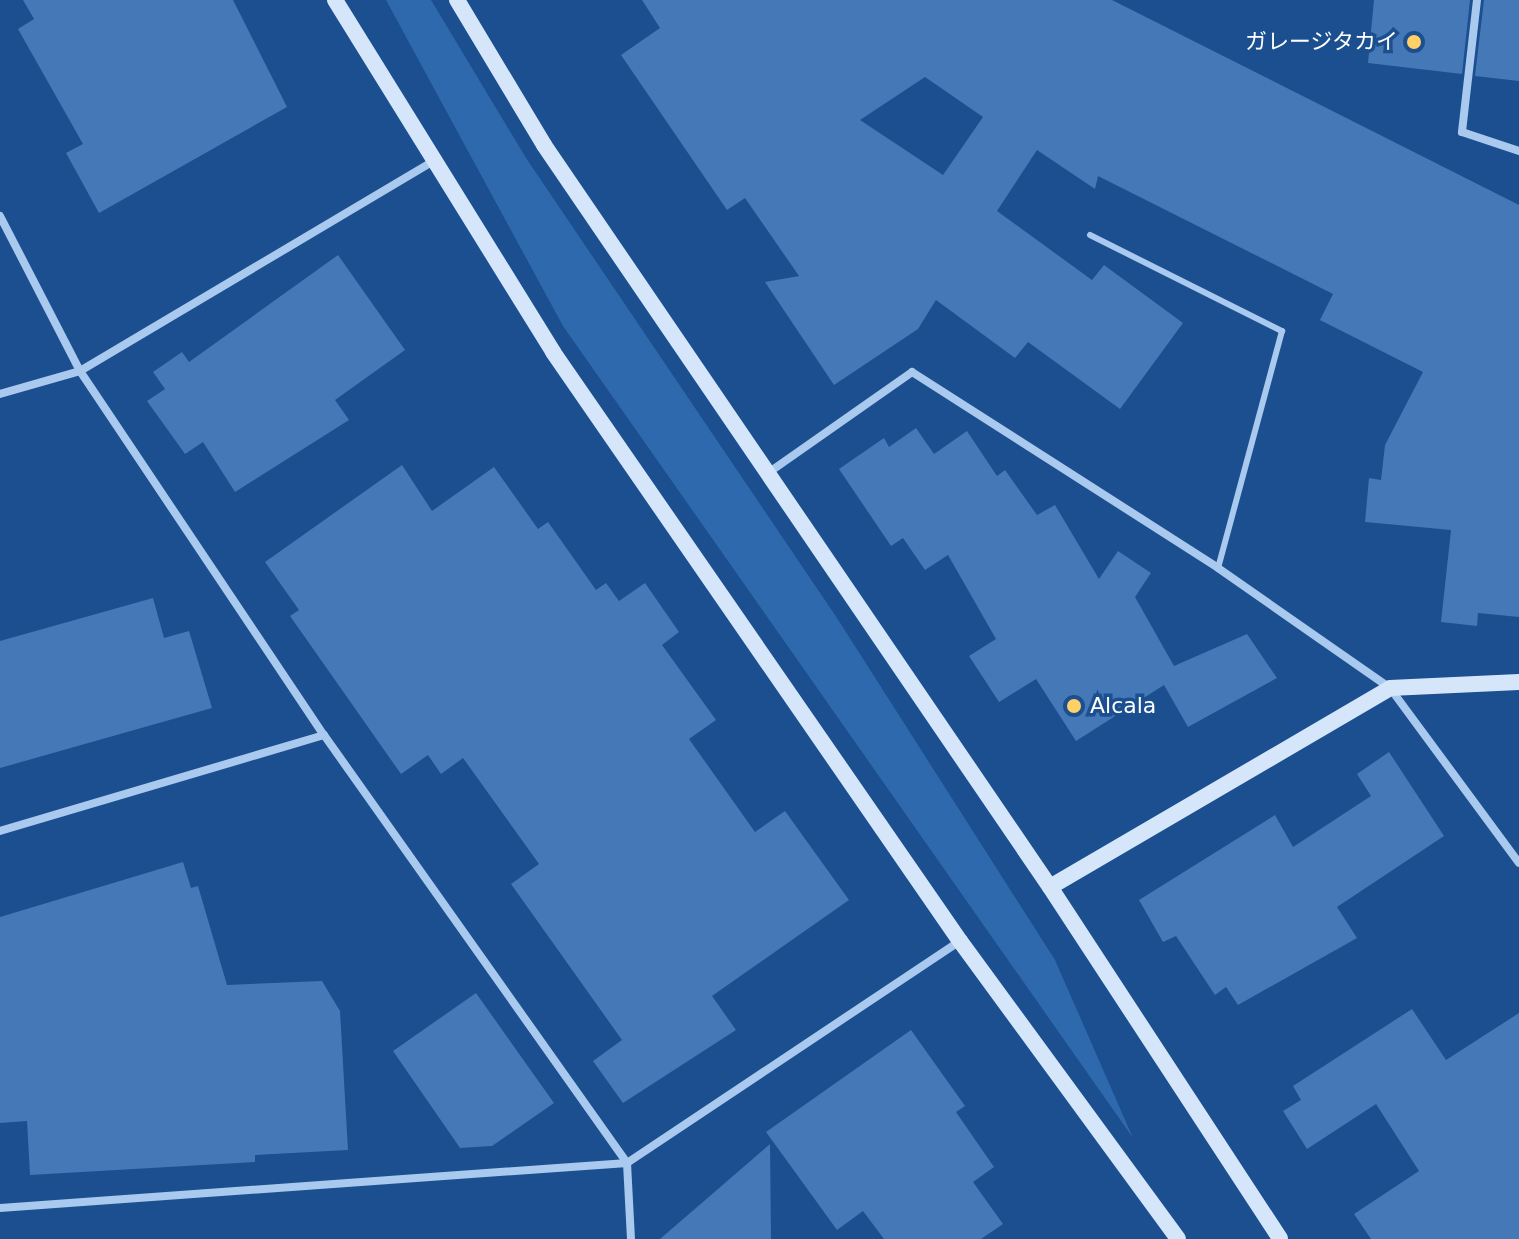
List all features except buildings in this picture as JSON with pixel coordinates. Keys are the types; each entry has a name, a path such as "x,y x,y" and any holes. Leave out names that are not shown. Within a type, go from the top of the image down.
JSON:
{"street":[{"path":"335,0 562,365 960,941 1178,1239"},
{"path":"457,0 544,145 1050,887 1280,1239"},
{"path":"1477,0 1462,132 1519,151"},
{"path":"0,394 80,371 433,161"},
{"path":"0,216 80,371 324,735 627,1163 631,1239"},
{"path":"768,473 912,372 1218,568 1390,688 1519,863"},
{"path":"1050,887 1390,688 1519,682"},
{"path":"0,831 324,735"},
{"path":"0,1208 627,1163 960,941"}],"lane":[{"path":"1090,235 1282,331 1218,568"}],"shaded area":[{"path":"386,0 431,0 526,158 837,618 1055,960 1133,1138 563,326"}],"place":[{"name":"ガレージタカイ","path":"1414,42"},
{"name":"Alcala","path":"1074,706"}]}
